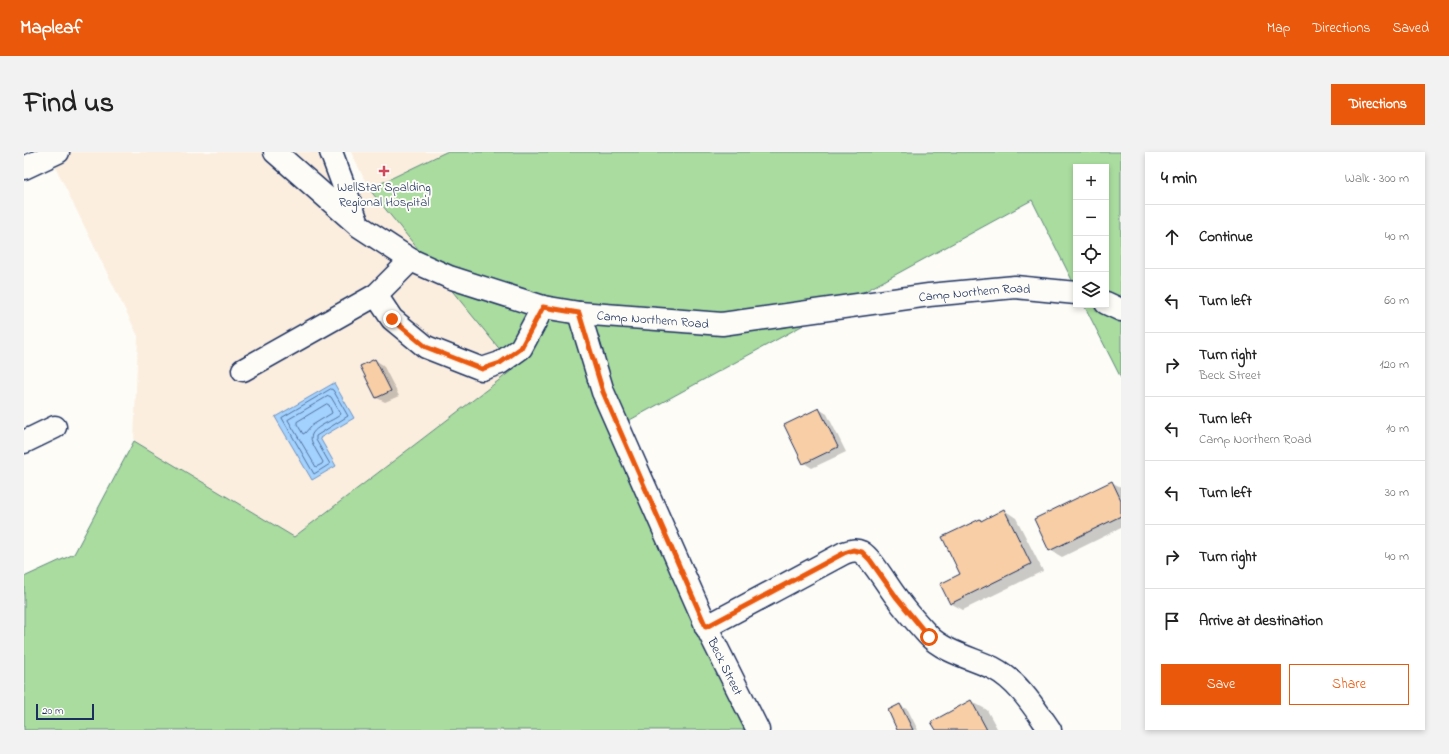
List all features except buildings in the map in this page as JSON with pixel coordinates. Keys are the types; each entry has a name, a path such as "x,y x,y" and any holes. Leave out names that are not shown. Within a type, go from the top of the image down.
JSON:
{"street":[{"path":"24,168 58,152"},
{"name":"Camp Northern Road","path":"274,152 359,226 411,260 449,277 543,307 579,313 722,324 929,295 1015,287 1073,293"},
{"path":"331,152 359,226"},
{"path":"243,370 376,295 411,260"},
{"path":"376,295 392,319 426,347 482,369 500,363 521,348 543,307"},
{"path":"1109,304 1121,310"},
{"name":"Beck Street","path":"579,313 603,392 706,627 758,730"},
{"path":"24,442 55,427"},
{"path":"706,627 844,553 853,550 862,552 870,560 897,598 929,637 952,652 993,668 1008,677 1028,699 1050,730"}],"shaded area":[{"path":"48,152 323,152 347,201 369,189 515,368 294,537 134,441 138,336"},
{"name":"WellStar Spalding Regional Hospital","path":"351,152 446,152 369,189"}],"green space":[{"path":"446,152 1121,152 1121,378 1086,308 1109,308 1109,164 1073,164 1073,282 1032,200 628,421 763,730 24,730 24,577 74,554 134,441 294,537 515,368 369,189"}],"water":[{"path":"334,383 354,418 320,438 336,466 312,480 275,417"}],"place":[{"name":"WellStar Spalding Regional Hospital","path":"384,171"}],"route":[{"path":"392,319 426,347 482,369 500,363 521,348 543,307 579,313 603,392 706,627 844,553 853,550 862,552 870,560 897,598 929,637"}]}
